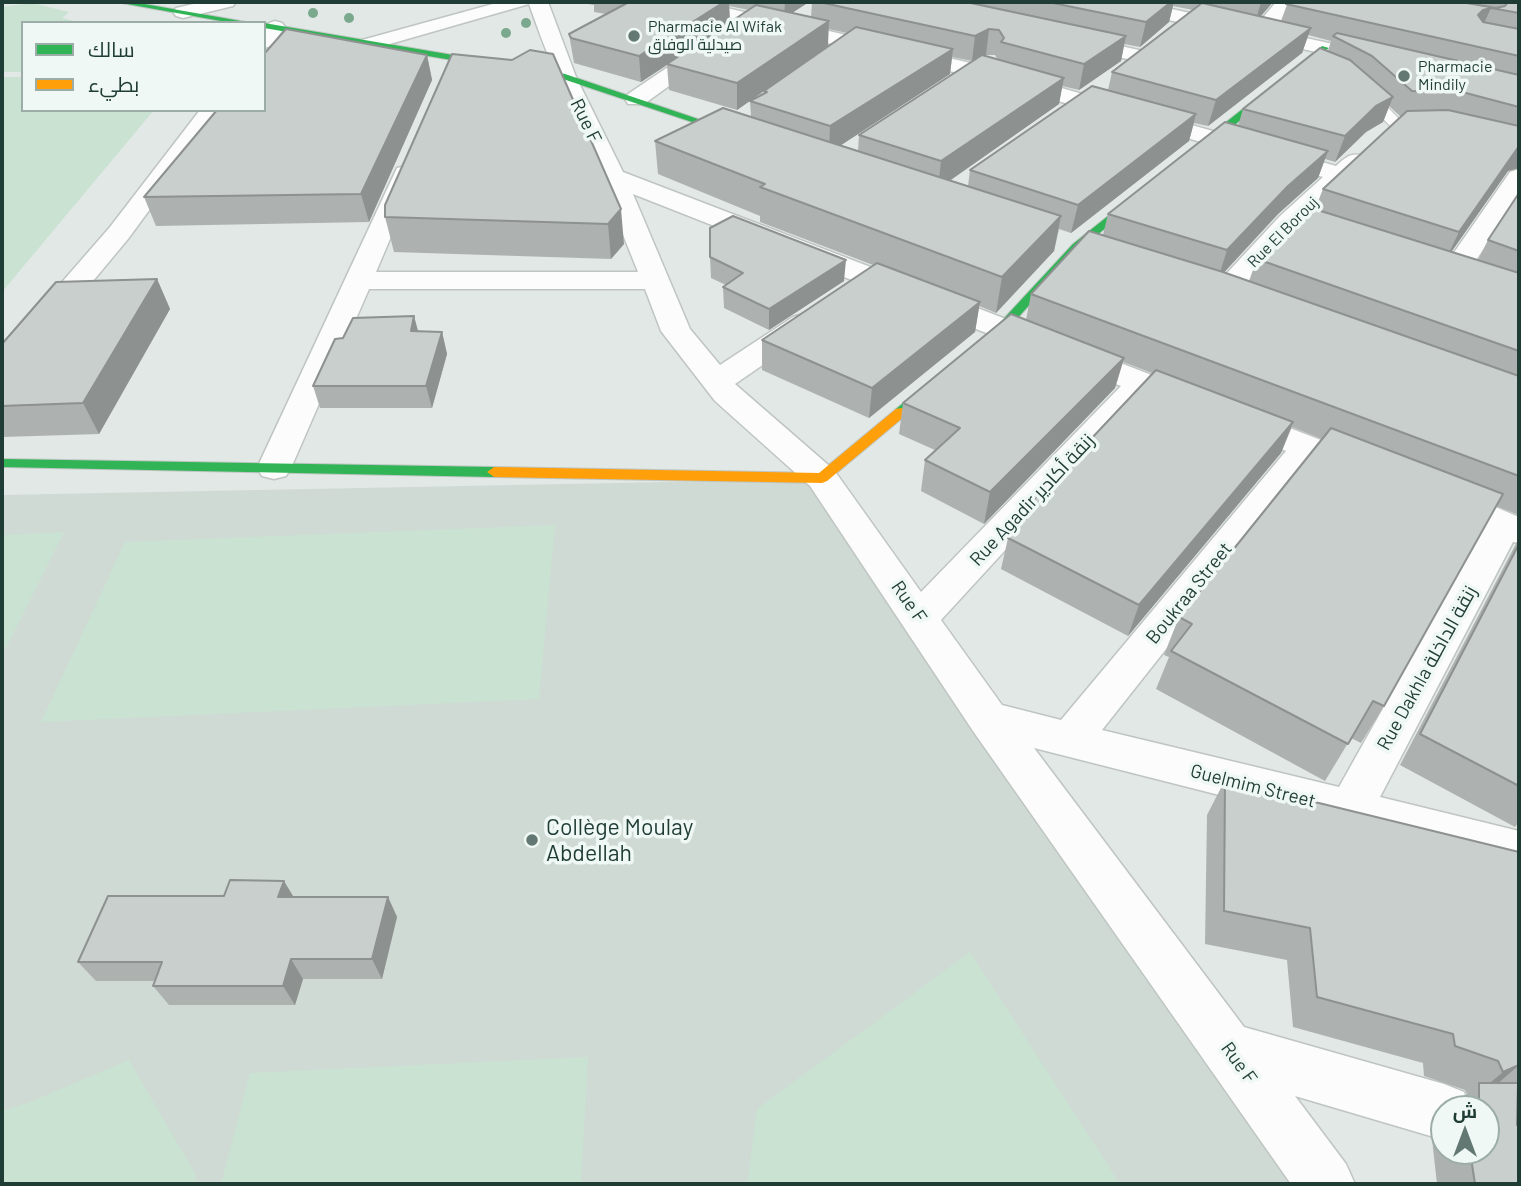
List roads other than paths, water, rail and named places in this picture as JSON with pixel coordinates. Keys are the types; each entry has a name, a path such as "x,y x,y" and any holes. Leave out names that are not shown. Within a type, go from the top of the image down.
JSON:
{"street":[{"path":"120,2 236,21"},
{"path":"183,12 226,2"},
{"path":"369,44 521,2"},
{"name":"Rue F","path":"538,2 565,77 613,177 676,331 726,394 822,478 988,719 1326,1184"},
{"path":"1113,2 1145,5 1391,63"},
{"path":"1261,33 1286,2"},
{"path":"688,3 976,71 1342,175"},
{"path":"788,28 807,15"},
{"path":"1124,72 1191,18"},
{"path":"636,99 752,20"},
{"path":"268,32 369,44 449,71 565,77 767,144"},
{"path":"1057,38 1145,57"},
{"path":"829,58 851,42"},
{"path":"1181,163 1325,48"},
{"path":"954,86 998,56"},
{"path":"1060,117 1103,87"},
{"path":"2,370 119,233 210,112"},
{"path":"728,130 750,114"},
{"path":"1385,136 1424,126"},
{"name":"Rue El Borouj","path":"1224,293 1302,226 1342,175 1385,136"},
{"path":"274,468 418,145"},
{"path":"613,177 849,293 1000,330 1143,382 1381,477"},
{"path":"1480,283 1441,270 1519,177"},
{"path":"2,463 822,478 1000,330 1071,244 1160,179"},
{"path":"1071,244 1102,254"},
{"path":"360,280 655,281"},
{"path":"716,382 849,293"},
{"name":"Rue Agadir زنقة أكادير","path":"920,618 1143,382"},
{"name":"Boukraa Street","path":"1070,739 1308,447"},
{"path":"1418,491 1512,528"},
{"name":"Rue Dakhla زنقة الداخلة","path":"1350,810 1512,528"},
{"name":"Guelmim Street","path":"988,719 1519,851"},
{"path":"1230,1050 1430,1108"}],"lane":[{"path":"1307,62 1327,71"},
{"path":"1356,85 1385,136"}],"place":[{"name":"Pharmacie Al Wifak صيدلية الوفاق","path":"634,36"},
{"name":"Pharmacie Mindily","path":"1404,76"},
{"name":"Collège Moulay Abdellah","path":"532,840"}]}
